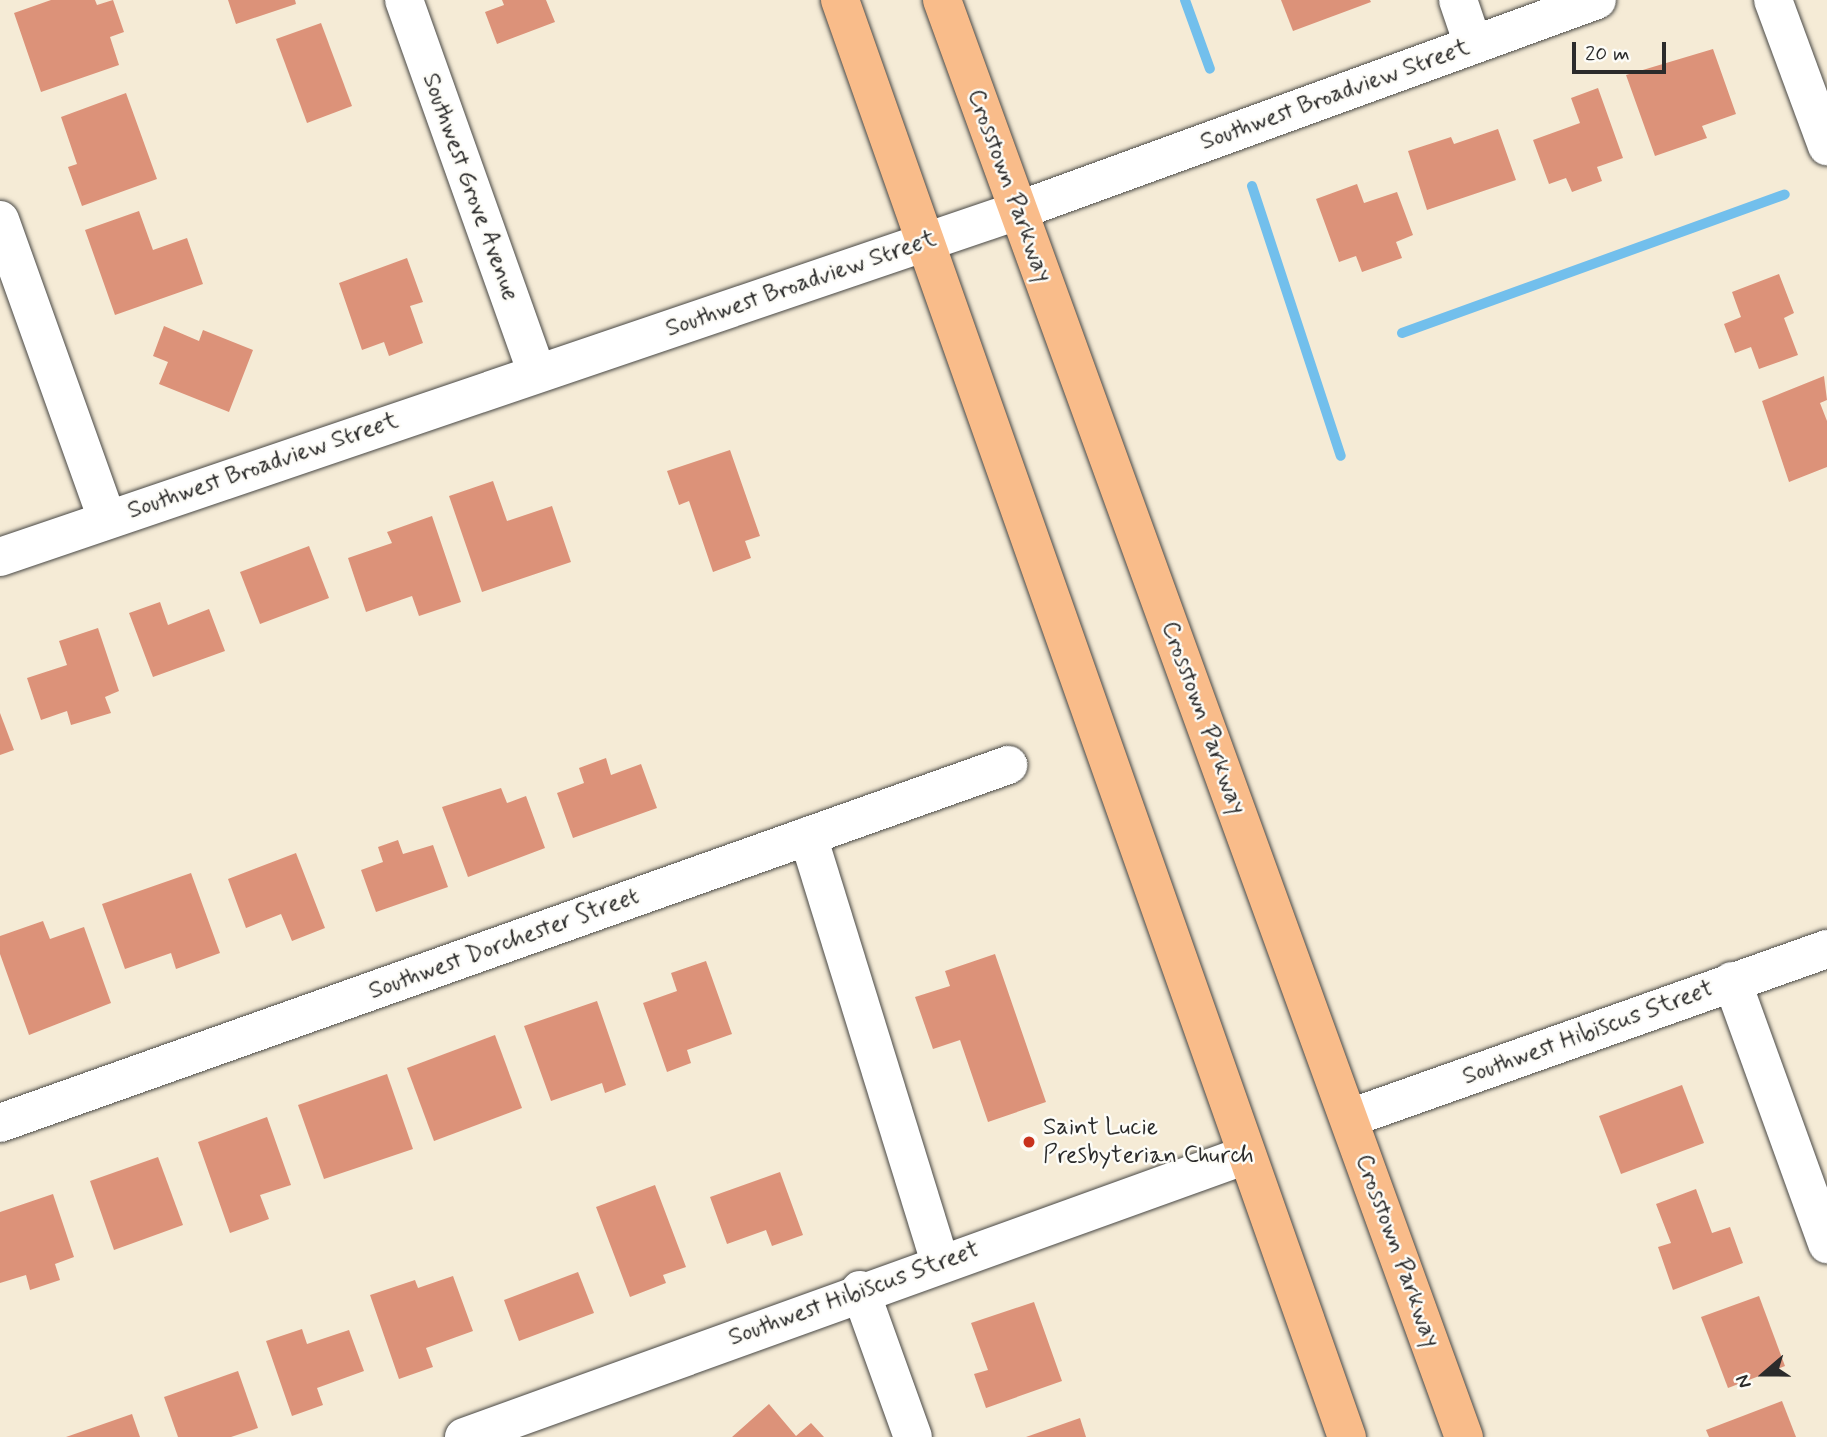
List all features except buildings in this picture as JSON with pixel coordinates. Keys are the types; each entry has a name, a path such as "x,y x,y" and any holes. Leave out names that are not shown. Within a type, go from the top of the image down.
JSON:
{"main road":[{"path":"840,0 1245,1155 1347,1437"},
{"name":"Crosstown Parkway","path":"942,0 1464,1437"}],"street":[{"name":"Southwest Grove Avenue","path":"404,0 537,373"},
{"path":"1458,0 1473,44"},
{"name":"Southwest Broadview Street","path":"0,557 1017,211 1597,0"},
{"path":"1773,0 1827,146"},
{"path":"0,220 107,519"},
{"name":"Southwest Dorchester Street","path":"0,1123 1008,765"},
{"path":"808,836 940,1262"},
{"name":"Southwest Hibiscus Street","path":"1350,1118 1827,949"},
{"path":"1732,981 1827,1244"},
{"name":"Southwest Hibiscus Street","path":"464,1437 860,1290 1245,1155"},
{"path":"860,1290 913,1437"}],"waterway":[{"path":"1185,0 1210,69"},
{"path":"1252,186 1341,456"},
{"path":"1402,333 1785,194"}],"place":[{"name":"Saint Lucie Presbyterian Church","path":"1029,1142"}]}
